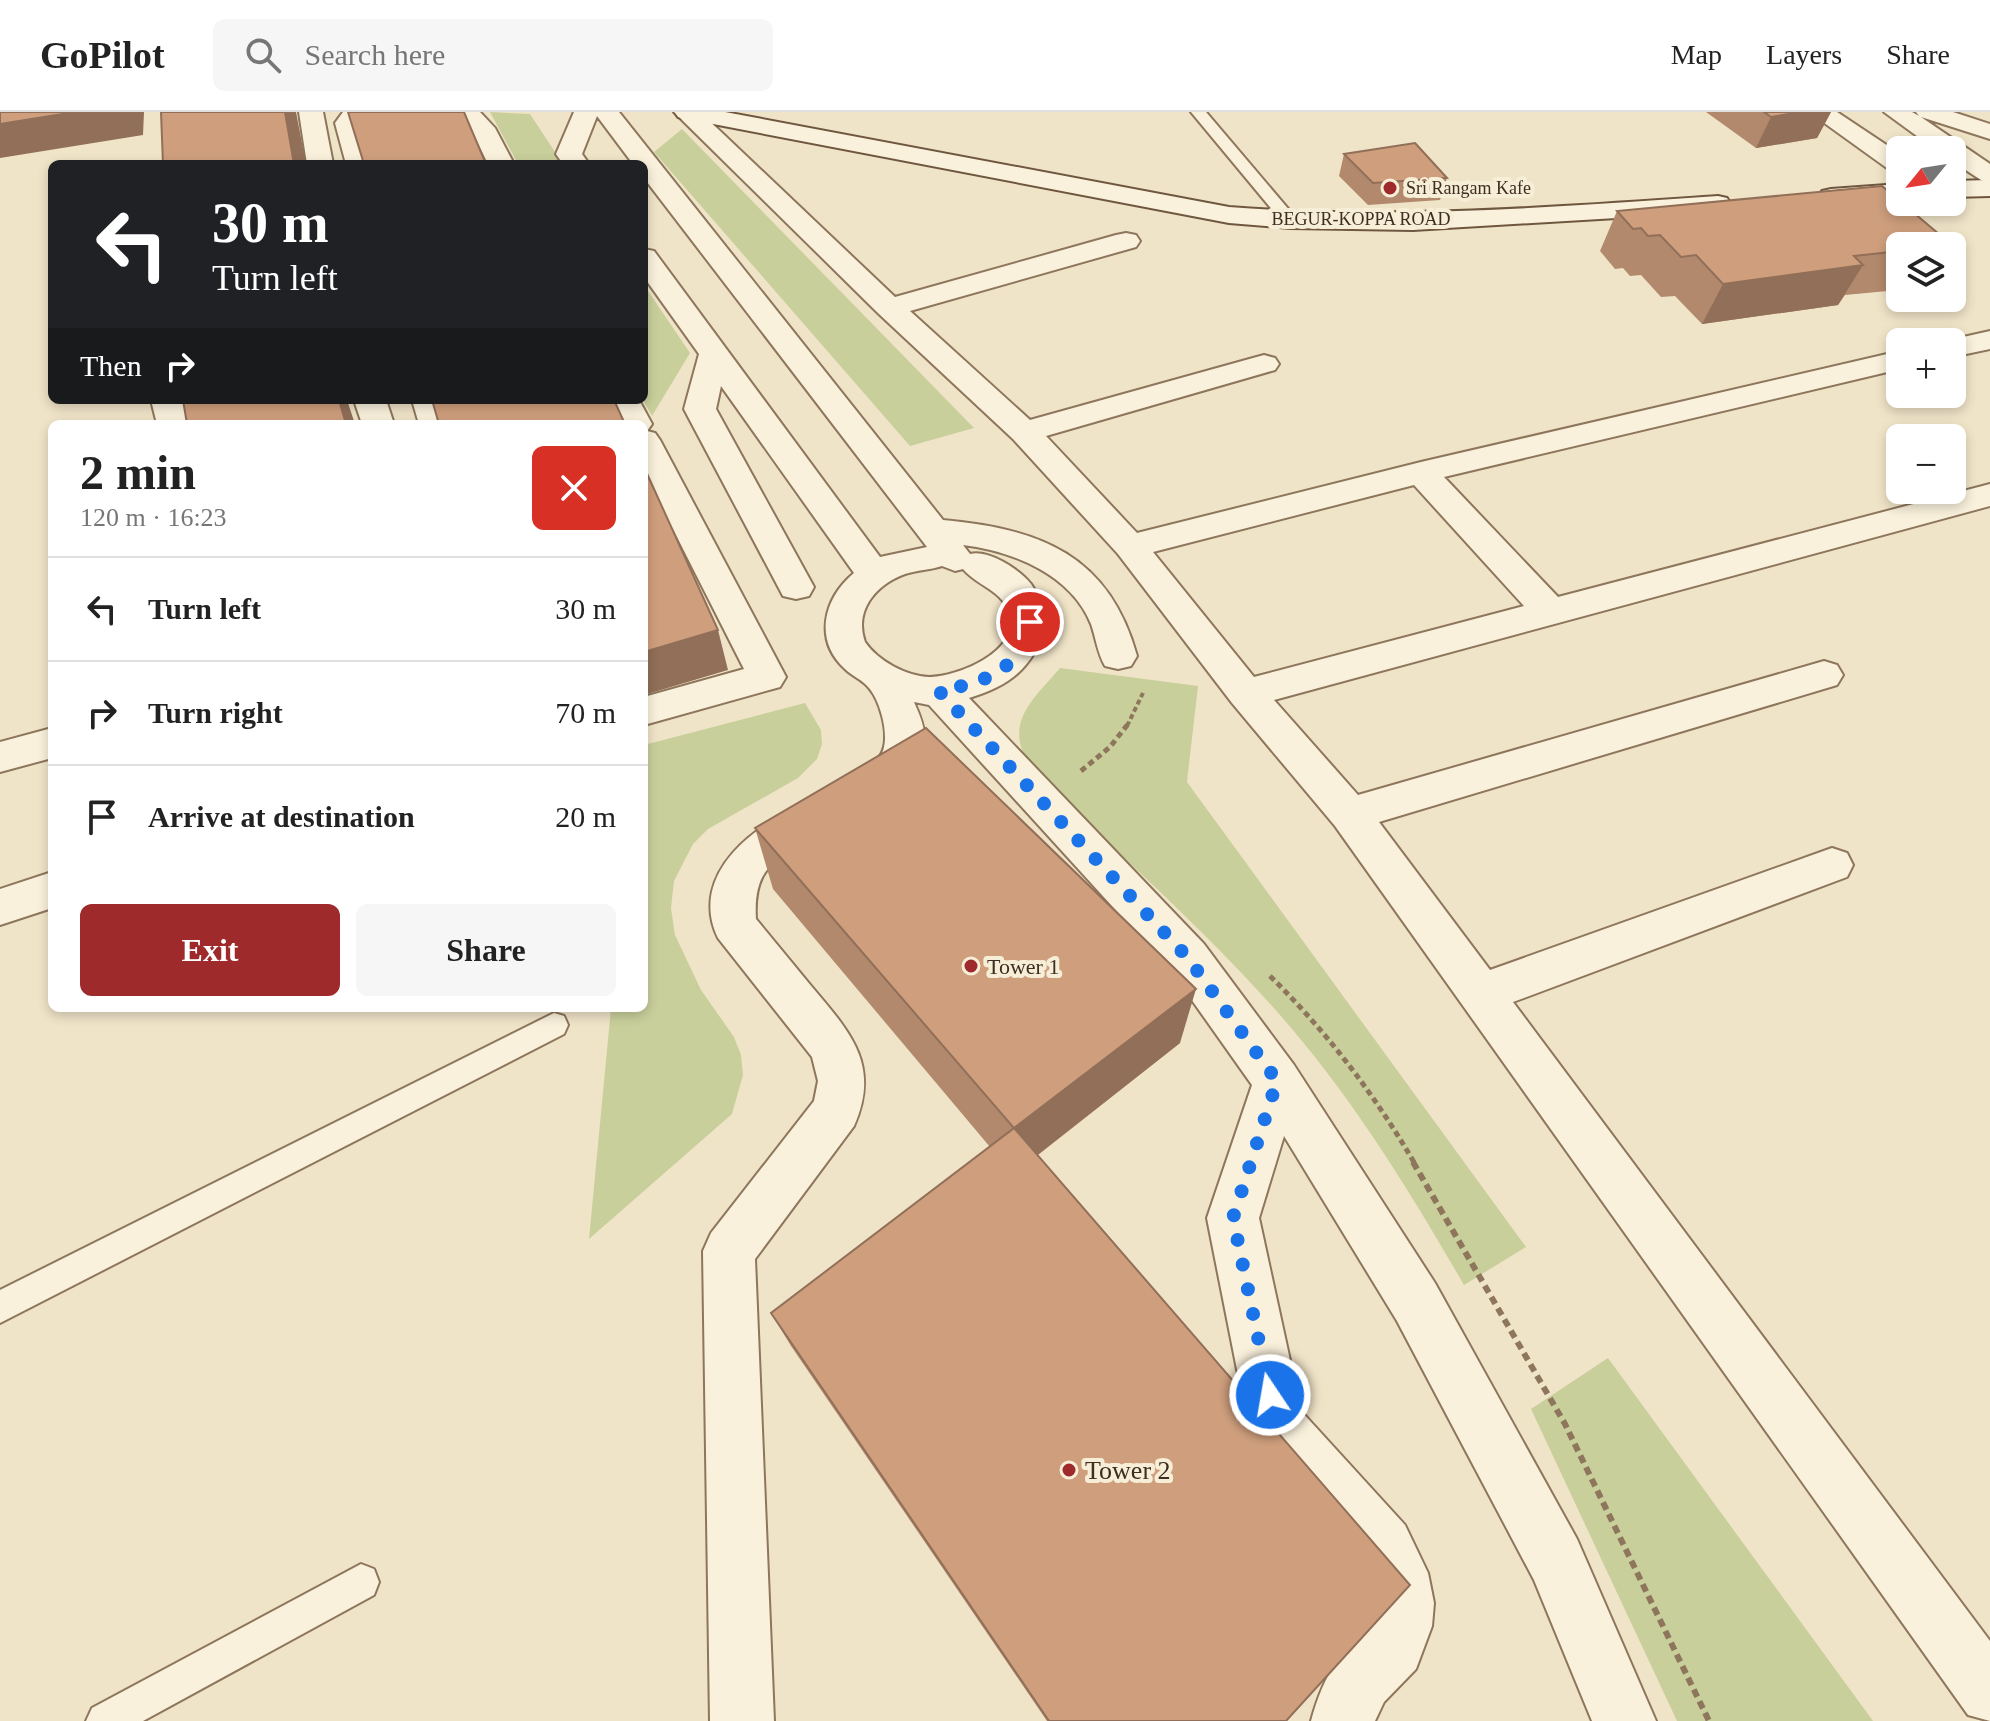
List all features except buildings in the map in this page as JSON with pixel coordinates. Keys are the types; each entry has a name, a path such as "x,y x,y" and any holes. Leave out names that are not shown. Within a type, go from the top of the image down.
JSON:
{"street":[{"path":"311,112 319,160"},
{"path":"355,112 347,123 358,160"},
{"path":"466,112 483,128 499,160"},
{"path":"573,160 569,154 586,112"},
{"path":"606,112 643,160"},
{"path":"686,112 889,308 1024,432 1130,546 1246,693 1350,814 1990,1693"},
{"name":"BEGUR-KOPPA ROAD","path":"686,112 1229,215 1290,221 1416,221 1749,202"},
{"path":"1821,112 1886,156"},
{"path":"1896,112 1990,175"},
{"path":"1928,112 1990,132"},
{"path":"648,166 949,553 1000,574 1016,588 1026,604 1030,622 1026,640 1015,659 995,674 970,685 939,691 912,688 885,680 863,667 848,650 842,632 843,614 850,597 874,575 905,561 949,553 996,538 1052,560 1093,593 1115,633 1118,656"},
{"path":"1966,189 1990,188"},
{"path":"1812,198 1886,193"},
{"path":"889,308 1126,241"},
{"path":"648,263 874,575"},
{"path":"1966,345 1990,340"},
{"path":"714,354 700,409 796,587"},
{"path":"1130,546 1421,472 1886,363"},
{"path":"1024,432 1264,364"},
{"path":"648,448 767,677 648,710"},
{"path":"1421,472 1551,613"},
{"path":"1246,693 1990,495"},
{"path":"1350,814 1824,675"},
{"path":"742,1721 729,1251 837,1110 842,1081 834,1048 734,925 732,906 742,869 755,853 773,840 873,786 890,774 902,758 907,732 885,680"},
{"path":"939,691 1188,958 1277,1081 1416,1302 1549,1546 1624,1721"},
{"path":"0,757 48,744"},
{"path":"1479,994 1832,865"},
{"path":"0,907 48,891"},
{"path":"1277,1081 1233,1218 1276,1425 1384,1546 1398,1573 1404,1603 1394,1647 1362,1680 1348,1703 1343,1721"}],"lane":[{"path":"1198,112 1290,221"},
{"path":"0,1307 554,1025"},
{"path":"105,1721 361,1582"}],"green space":[{"path":"490,112 530,114 560,160 516,160"},
{"path":"682,129 974,428 910,446 654,152"},
{"path":"648,291 690,353 652,416 645,404 648,404"},
{"path":"1060,668 1198,686 1187,782 1526,1247 1464,1285 1384,1153 1292,1029 1199,930 1034,772 1024,756 1020,741 1023,716 1029,704"},
{"path":"805,703 821,730 822,744 817,759 798,778 708,829 693,844 674,881 671,908 675,935 701,990 734,1037 741,1055 743,1075 732,1114 589,1239 611,1012 648,1012 648,744"},
{"path":"1608,1358 1873,1721 1677,1721 1531,1409"}],"place":[{"name":"Sri Rangam Kafe","path":"1390,188"},
{"name":"Tower 1","path":"971,966"},
{"name":"Tower 2","path":"1069,1470"}],"route":[{"path":"1030,622 1026,640 1015,659 995,674 970,685 939,691 1188,958 1277,1081 1233,1218 1270,1395"}]}
